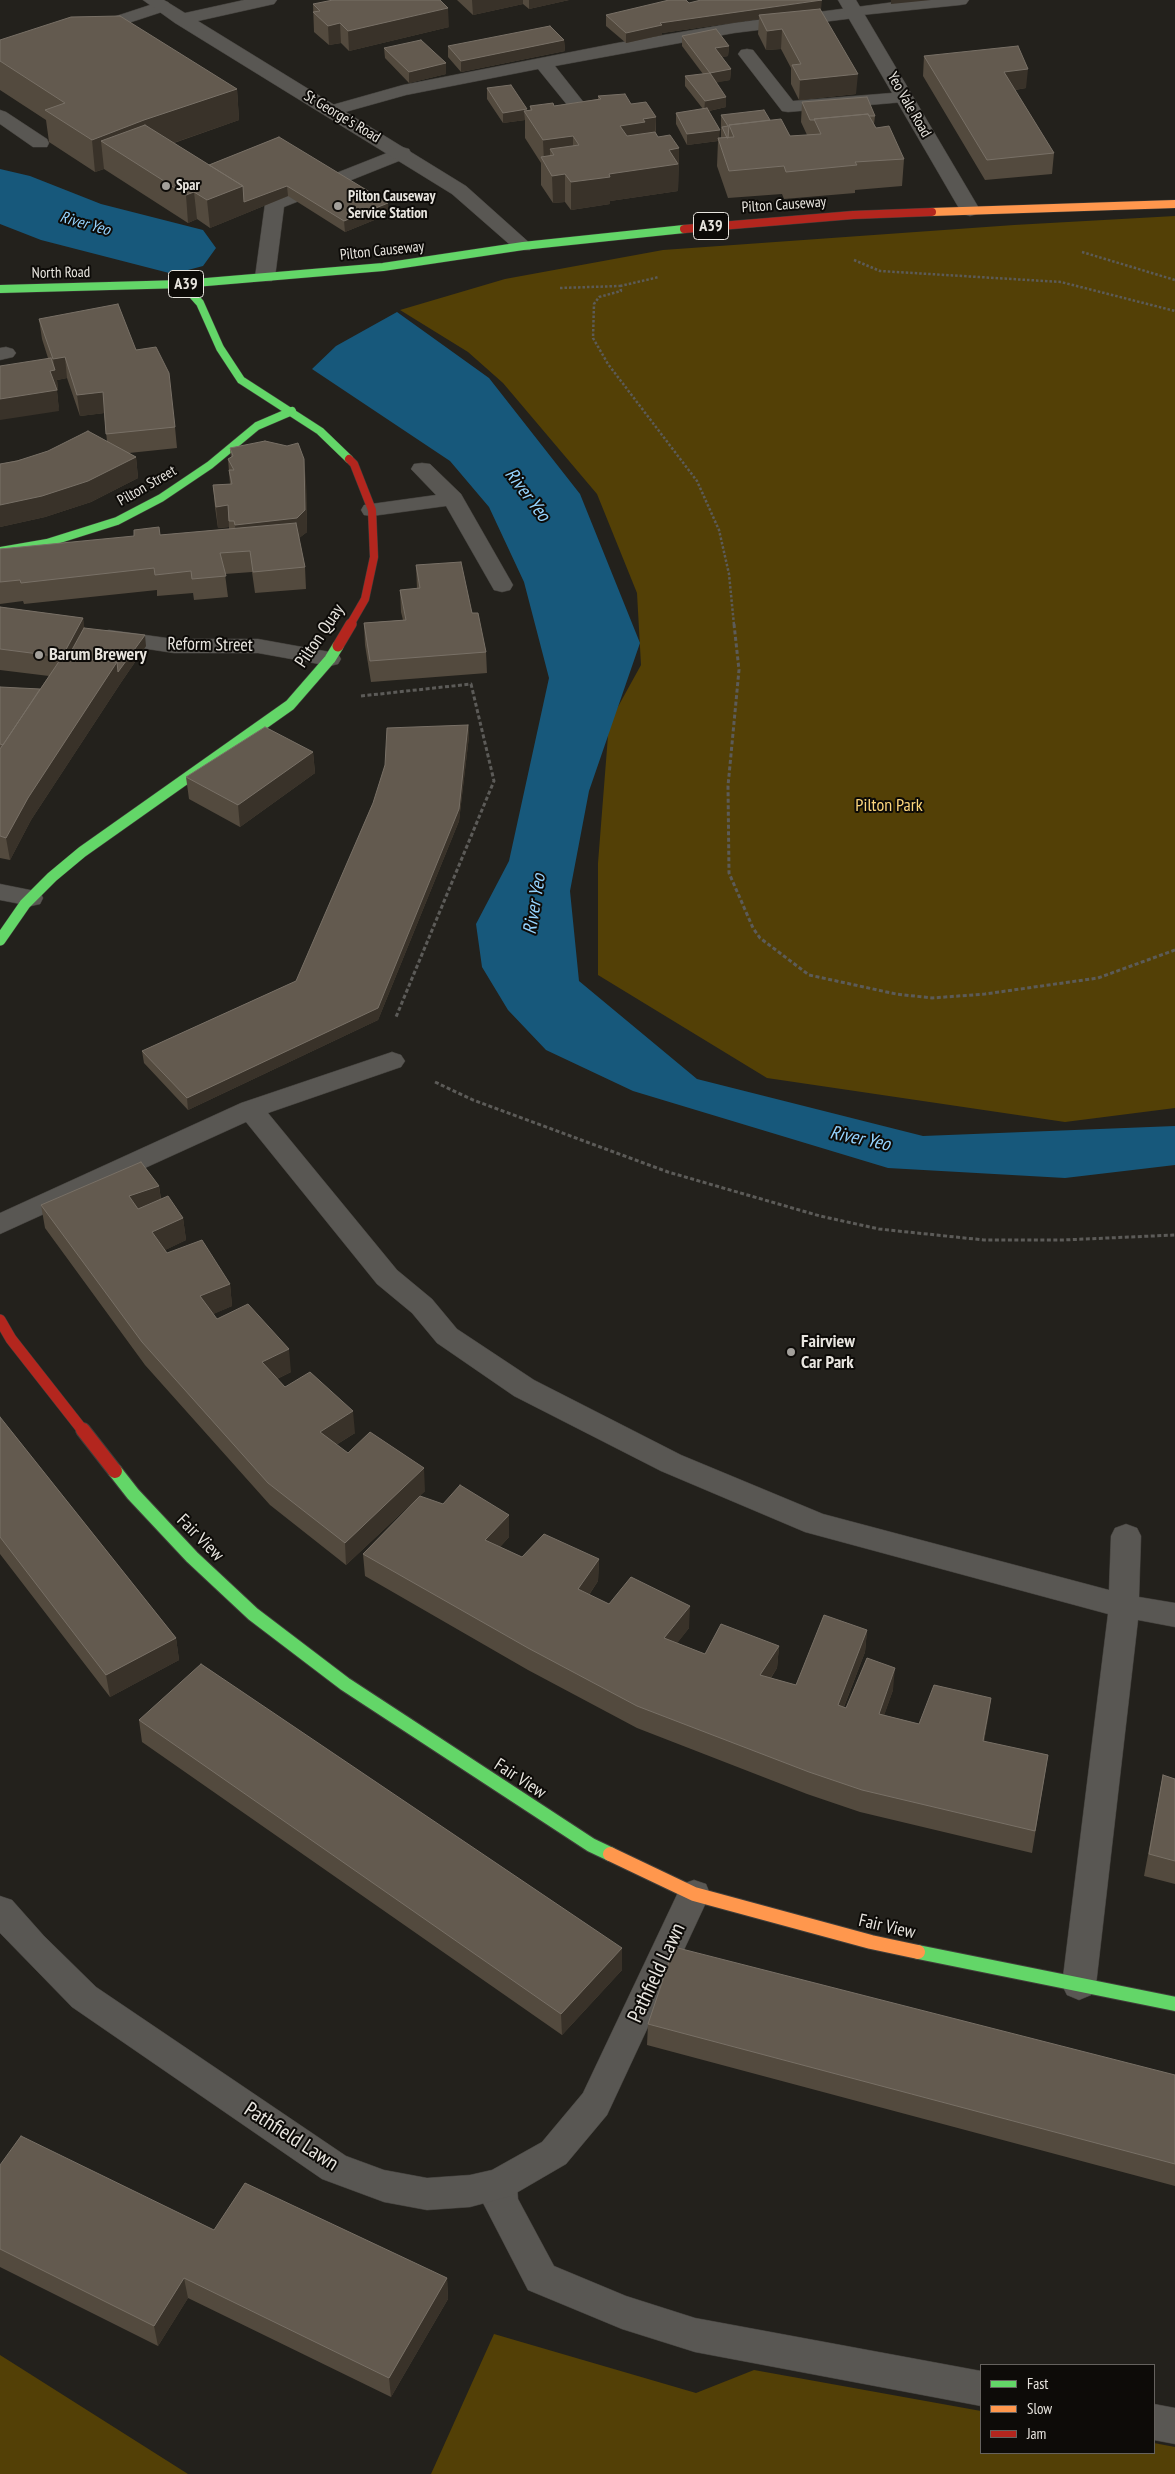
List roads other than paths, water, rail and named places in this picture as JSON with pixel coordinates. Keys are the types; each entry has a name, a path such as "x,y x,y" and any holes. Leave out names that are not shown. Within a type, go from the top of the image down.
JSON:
{"street":[{"path":"181,19 268,0"},
{"path":"330,111 403,90 734,28 852,8 960,0"},
{"path":"72,37 157,3"},
{"name":"St George's Road","path":"157,3 459,190 523,246"},
{"name":"Yeo Vale Road","path":"852,8 970,210"},
{"path":"747,54 788,107 904,97"},
{"path":"543,63 587,118"},
{"path":"0,116 40,143"},
{"path":"257,278 275,204 402,153"},
{"name":"Pilton Causeway","path":"257,278 383,268 523,246 645,232 770,221 970,210 1175,204"},
{"name":"A39","path":"182,284 257,278"},
{"name":"North Road","path":"0,289 182,284"},
{"name":"Pilton Quay","path":"0,940 31,898 52,877 82,852 290,704 330,659 365,599 374,557 372,510 354,464 320,431 292,411 241,380 220,348 200,303 182,284"},
{"name":"Pilton Street","path":"0,551 61,540 117,521 161,498 210,465 257,426 292,411"},
{"path":"422,469 453,499 502,585"},
{"path":"372,510 453,499"},
{"name":"Reform Street","path":"87,635 174,646 258,646 330,659"},
{"path":"0,892 31,898"},
{"path":"0,1224 250,1109 392,1061"},
{"path":"250,1109 387,1277 422,1306 447,1336 524,1388 671,1463 816,1524 1124,1606 1175,1615"},
{"name":"Fair View","path":"0,1320 11,1339 133,1494 192,1557 253,1614 345,1684 591,1845 694,1894 871,1942 1175,2004"},
{"path":"1080,1985 1124,1606 1126,1536"},
{"name":"Pathfield Lawn","path":"0,1910 32,1946 84,1996 334,2168 384,2186 426,2194 470,2191 499,2185 554,2153 595,2104 641,2010 694,1894"},
{"path":"499,2185 500,2201 541,2278 622,2312 695,2335 980,2389"},
{"path":"1155,2422 1175,2426"}],"water":[{"path":"397,312 489,378 580,494 640,643 589,791 570,891 579,981 697,1079 923,1136 1175,1126 1175,1165 1065,1178 888,1168 633,1091 546,1050 508,1010 482,967 476,924 509,861 549,678 524,582 489,507 450,461 312,369 336,346"}],"waterway":[{"name":"River Yeo","path":"0,194 71,222 173,248"}],"place":[{"name":"Spar","path":"166,186"},
{"name":"Pilton Causeway Service Station","path":"338,206"},
{"name":"Barum Brewery","path":"39,655"},
{"name":"Fairview Car Park","path":"791,1352"}],"park label":[{"name":"Pilton Park","path":"889,806"}]}
